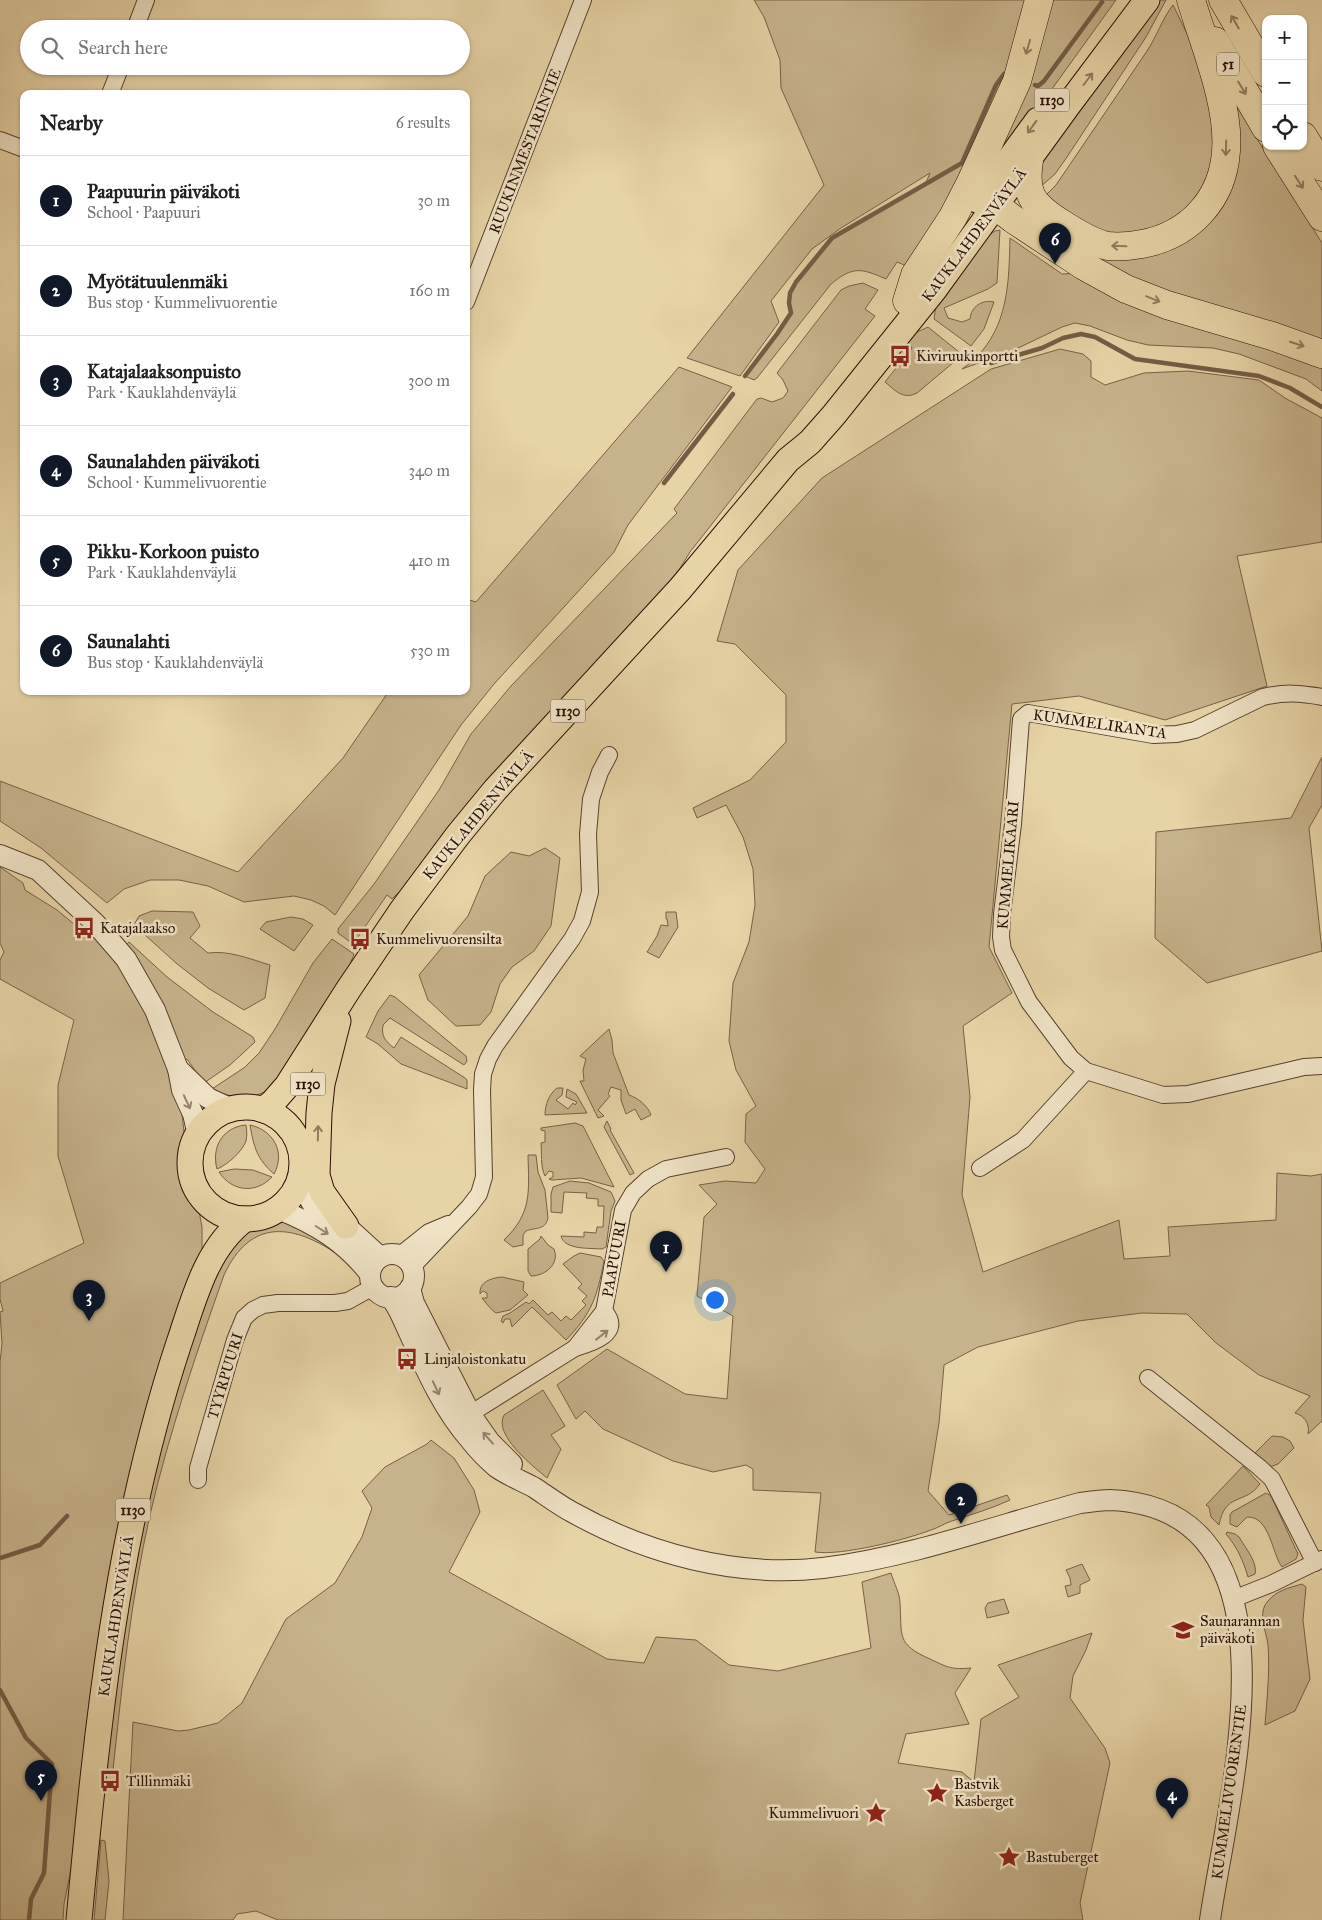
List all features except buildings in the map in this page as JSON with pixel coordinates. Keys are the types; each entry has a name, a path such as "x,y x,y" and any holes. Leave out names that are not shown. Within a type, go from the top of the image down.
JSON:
{"highway":[{"path":"919,287 1017,81 1039,0"},
{"path":"1029,161 1026,178 1029,191 1036,204 1077,233 1108,246 1128,246 1161,240 1178,231 1206,207 1216,192 1222,173 1226,150 1225,123 1221,99 1192,0"},
{"name":"51","path":"1192,0 1262,121"},
{"name":"51","path":"1223,0 1262,66"},
{"path":"1307,143 1322,167"},
{"path":"1280,150 1322,217"},
{"path":"994,194 1084,266 1126,288 1167,305 1263,333 1322,354"}],"main road":[{"name":"KAUKLAHDENVÄYLÄ","path":"264,1110 287,1086 348,990 458,835 495,790 680,589 788,460 810,442 893,330 919,287 994,194 1126,0"},
{"name":"KAUKLAHDENVÄYLÄ","path":"994,194 1029,161 1147,0"},
{"path":"346,1226 322,1192 318,1175 319,1113 322,1084 331,1044 348,990"},
{"name":"KAUKLAHDENVÄYLÄ","path":"298,1143 310,1074 326,1027"},
{"path":"248,1107 264,1110 281,1119 294,1134 302,1162 299,1181 291,1196 278,1209 263,1216 245,1219 222,1214 204,1199 193,1180 190,1168 191,1157 198,1135 212,1119 232,1109 248,1107"},
{"name":"KAUKLAHDENVÄYLÄ","path":"204,1199 208,1222 209,1263"},
{"name":"KAUKLAHDENVÄYLÄ","path":"79,1920 93,1766 114,1612 125,1551 165,1386 209,1263 232,1228 245,1219"}],"street":[{"path":"138,20 146,0"},
{"name":"RUUKINMESTARINTIE","path":"470,292 583,0"},
{"path":"111,90 117,75"},
{"path":"0,140 20,148"},
{"name":"KUMMELIRANTA","path":"1020,719 1028,713 1153,734 1177,734 1195,730 1263,697 1297,693 1322,697"},
{"name":"KUMMELIKAARI","path":"1020,719 1013,824 1001,937 1003,950 1029,1002 1071,1058 1086,1071 1162,1095 1188,1094 1304,1067 1322,1066"},
{"path":"406,1261 455,1222 479,1194 484,1177 483,1074 494,1046 572,939 584,914 590,892 588,816 591,798 600,772 609,755"},
{"path":"0,855 38,870 106,935 126,959 155,1010 178,1069 182,1090 193,1114 198,1135"},
{"path":"0,862 31,883 75,906"},
{"path":"178,1069 208,1098 232,1109"},
{"path":"980,1168 1023,1140 1086,1071"},
{"name":"PAAPUURI","path":"464,1418 575,1348 604,1311 623,1210 633,1193 648,1179 666,1169 726,1157"},
{"path":"299,1181 314,1205 346,1226 375,1273 384,1296 402,1295 410,1288 413,1281 406,1261"},
{"path":"278,1209 325,1231 375,1273"},
{"path":"375,1273 386,1255 406,1261"},
{"name":"TYYRPUURI","path":"198,1480 198,1468 234,1340 244,1318 253,1310 263,1305 348,1301 375,1273"},
{"name":"KUMMELIVUORENTIE","path":"410,1288 414,1303 464,1418 469,1439 497,1467 572,1512 609,1531 655,1549 697,1561 737,1568 782,1570 821,1568 872,1560 1080,1503 1108,1500 1130,1502 1161,1510 1196,1533 1206,1543 1219,1563 1233,1599 1242,1650 1241,1718 1210,1920"},
{"name":"KUMMELIVUORENTIE","path":"391,1297 442,1400 464,1418"},
{"path":"1148,1378 1272,1479 1318,1561 1271,1584 1233,1599"}],"shaded area":[{"path":"754,0 1027,0 1018,42 982,139 909,267 897,262 886,279 863,271 851,272 839,278 831,284 754,380 745,376 791,313 790,293 796,282 832,238 925,185 930,173 841,228 812,249 771,301 779,322 740,376 687,358 824,185 781,88 780,60 764,17"},
{"path":"1048,0 1116,0 980,189"},
{"path":"1153,0 1166,0 1146,37 1055,174 1038,189 1043,160"},
{"path":"1173,5 1201,62 1212,91 1217,158 1199,200 1159,230 1105,236 1043,198 1056,185 1147,51"},
{"path":"1231,97 1262,147 1262,150 1264,150 1322,243 1322,347 1123,279 1032,209 1084,245 1191,229"},
{"path":"1000,230 997,283 988,289 944,308 948,318 962,322 970,319 972,311 981,303 994,302 984,329 971,346 934,319 936,305 985,238"},
{"path":"1010,238 1062,274 1081,273 1322,362 1322,391 1306,379 1239,354 1213,348 1148,345 1075,323 1062,327 1014,350 962,369 980,354 998,325 1006,297"},
{"path":"863,283 878,290 865,309 875,316 690,552 661,599 421,870 392,899 387,895 353,944 338,933 338,929 374,884 439,790 471,734 511,686 677,513 674,509 757,399 761,398 772,402 783,398 788,391 777,373 841,290"},
{"path":"928,327 959,352 960,357 917,393 908,396 904,395 885,382 912,348 908,342 915,333"},
{"path":"1060,349 1083,354 1091,361 1091,377 1105,385 1144,373 1188,371 1259,380 1285,398 1322,418 1322,542 1237,556 1267,686 1165,720 1079,696 1012,704 989,947 1012,993 963,1026 970,1097 962,1195 983,1272 1119,1220 1124,1259 1170,1256 1168,1227 1276,1220 1277,1173 1311,1176 1322,1174 1322,1421 1308,1434 1306,1421 1302,1416 1295,1413 1310,1396 1259,1375 1216,1343 1187,1314 1142,1313 1078,1321 978,1347 944,1365 939,1423 928,1491 949,1515 1007,1495 1010,1500 906,1538 840,1552 815,1552 821,1493 753,1490 753,1469 746,1465 713,1472 673,1461 603,1429 585,1411 576,1419 557,1385 607,1349 685,1394 727,1399 733,1316 697,1296 704,1217 717,1204 699,1185 725,1181 756,1183 765,1169 745,1142 746,1114 756,1106 736,1070 729,1041 733,983 749,942 755,905 753,869 743,837 726,805 697,818 693,808 750,780 786,742 786,695 735,644 717,641 738,570 822,478 991,369"},
{"path":"679,367 732,387 628,525 614,552 494,684 461,725 335,915 324,906 311,900 294,896 244,902 208,886 179,880 150,880 124,889 107,903 41,848 0,821 0,781 238,872 343,758 386,695 470,695 470,600 476,602"},
{"path":"1322,757 1322,805 1309,828 1322,951 1207,983 1155,938 1156,832 1291,818"},
{"path":"545,848 560,858 551,926 534,951 512,967 500,984 491,1012 480,1025 456,1026 428,1000 419,975 468,916 485,876 511,852 529,856"},
{"path":"0,867 23,883 25,890 57,910 86,934 90,929 119,964 148,1013 182,1114 185,1141 184,1170 198,1206 202,1227 202,1250 199,1264 186,1298 64,1904 63,1920 0,1920 0,1362 2,1344 0,1312 3,1311 0,1299 0,1283 84,1243 58,1156 58,1085 74,1020 0,979 0,960 4,952 0,943"},
{"path":"152,911 193,912 200,926 190,938 208,953 232,954 270,965 265,998 244,1010 208,988 176,963 134,925 139,916"},
{"path":"666,912 676,912 678,927 659,958 647,952 657,936 661,925 668,926"},
{"path":"291,917 303,919 313,925 294,951 260,929 266,922"},
{"path":"332,939 354,954 342,985 269,1090 254,1096 234,1097 212,1089 245,1067 259,1053 313,963"},
{"path":"129,942 167,977 213,1012 253,1037 255,1042 230,1065 204,1083 187,1059 184,1061 125,946"},
{"path":"390,995 395,997 466,1056 467,1061 464,1065 390,1018 383,1025 383,1035 386,1041 394,1048 401,1037 465,1078 467,1080 467,1089 401,1064 378,1044 366,1037 378,1011"},
{"path":"609,1029 613,1053 629,1095 648,1108 651,1115 641,1120 635,1109 626,1114 621,1100 621,1090 611,1087 608,1094 610,1096 598,1110 604,1116 598,1118 580,1081 584,1081 583,1070 586,1059 580,1056"},
{"path":"557,1088 563,1088 562,1095 556,1100 568,1109 573,1103 575,1105 577,1102 566,1097 567,1089 576,1094 587,1113 545,1115 548,1100"},
{"path":"607,1121 634,1173 630,1175 604,1127"},
{"path":"575,1123 583,1126 614,1187 581,1178 552,1180 549,1179 553,1177 553,1172 549,1171 545,1176 542,1164 541,1143 545,1142 545,1131 541,1130 541,1128"},
{"path":"246,1125 247,1137 244,1145 234,1158 217,1169 217,1146 225,1134"},
{"path":"250,1125 265,1132 275,1143 279,1158 274,1174 257,1152"},
{"path":"528,1155 536,1155 538,1172 545,1190 548,1218 542,1227 526,1231 523,1235 523,1245 513,1247 504,1240 520,1221 527,1201 529,1180"},
{"path":"234,1169 253,1170 272,1177 259,1186 252,1188 237,1187 224,1179 219,1172"},
{"path":"570,1181 589,1183 611,1192 615,1201 611,1211 606,1247 602,1249 578,1247 563,1241 561,1236 584,1237 584,1232 596,1233 597,1227 603,1227 604,1206 598,1206 598,1199 586,1198 587,1193 564,1192 562,1213 551,1212 553,1187"},
{"path":"280,1221 303,1227 340,1256 306,1237 275,1232 260,1235 247,1243 235,1256 224,1275 184,1394 150,1515 132,1610 113,1770 108,1770 105,1743 118,1639 160,1437 221,1257 248,1228 258,1223"},
{"path":"541,1236 554,1249 555,1260 546,1271 531,1276 528,1271 528,1249"},
{"path":"580,1253 601,1257 604,1261 596,1295 588,1313 566,1340 532,1307 512,1327 510,1319 505,1319 503,1323 501,1321 503,1316 526,1302 529,1304 533,1300 548,1315 552,1312 561,1321 566,1316 571,1320 586,1305 582,1301 587,1296 578,1288 582,1284 563,1264"},
{"path":"502,1277 524,1282 523,1290 528,1295 510,1310 496,1313 482,1298 487,1298 487,1293 483,1291 480,1294 480,1290 486,1281"},
{"path":"543,1390 565,1426 551,1435 561,1449 547,1478 516,1450 504,1432 502,1423 504,1415"},
{"path":"1272,1436 1283,1437 1290,1441 1294,1448 1278,1464 1270,1467 1255,1453"},
{"path":"431,1440 454,1458 474,1490 480,1512 449,1572 607,1659 644,1663 656,1637 696,1640 729,1665 778,1671 871,1648 862,1582 891,1573 899,1596 901,1631 903,1638 911,1649 945,1666 959,1669 971,1668 955,1693 969,1724 906,1734 898,1763 962,1772 974,1782 981,1719 1019,1697 998,1665 1092,1633 1073,1676 1070,1698 1105,1748 1110,1763 1080,1903 1083,1920 278,1920 256,1911 237,1914 233,1920 123,1920 133,1722 178,1731 189,1730 218,1723 242,1703 286,1619 335,1583 362,1537 372,1508 362,1491 385,1467"},
{"path":"1243,1466 1260,1484 1248,1495 1236,1500 1226,1508 1219,1525 1211,1517 1209,1507 1206,1505"},
{"path":"1266,1493 1271,1496 1298,1554 1296,1559 1282,1567 1266,1529 1255,1518 1247,1517 1237,1527 1230,1524 1232,1512"},
{"path":"1227,1532 1239,1537 1253,1560 1255,1574 1248,1577 1239,1554 1226,1534"},
{"path":"1082,1564 1090,1580 1080,1585 1080,1593 1068,1597 1065,1586 1071,1585 1066,1570"},
{"path":"1302,1584 1306,1587 1303,1620 1310,1679 1295,1711 1265,1725 1269,1655 1263,1611 1268,1601 1275,1594"},
{"path":"1004,1599 1009,1613 987,1618 985,1608 988,1603"},
{"path":"101,1840 105,1841 109,1881 105,1920 94,1920"}],"waterway":[{"path":"1035,85 1038,86 1044,81 1102,2"},
{"path":"745,376 791,313 790,293 796,282 832,238 962,163 996,85 1004,74"},
{"path":"991,363 1042,348 1063,338 1081,334 1095,337 1135,359 1259,376 1290,388 1322,407"},
{"path":"664,483 733,394"},
{"path":"0,1558 40,1545 67,1516"},
{"path":"0,1690 26,1738 52,1764 44,1873 31,1899 29,1920"}],"place":[{"name":"Saunalahti","path":"1055,264"},
{"name":"Kiviruukinportti","path":"900,356"},
{"name":"Katajalaakso","path":"84,928"},
{"name":"Kummelivuorensilta","path":"360,939"},
{"name":"Paapuurin päiväkoti","path":"666,1272"},
{"name":"Katajalaaksonpuisto","path":"89,1321"},
{"name":"Linjaloistonkatu","path":"407,1359"},
{"name":"Myötätuulenmäki","path":"961,1524"},
{"name":"Saunarannan päiväkoti","path":"1183,1630"},
{"name":"Tillinmäki","path":"110,1781"},
{"name":"Bastvik Kasberget","path":"937,1793"},
{"name":"Pikku-Korkoon puisto","path":"41,1801"},
{"name":"Kummelivuori","path":"876,1813"},
{"name":"Saunalahden päiväkoti","path":"1172,1819"},
{"name":"Bastuberget","path":"1009,1857"}]}
